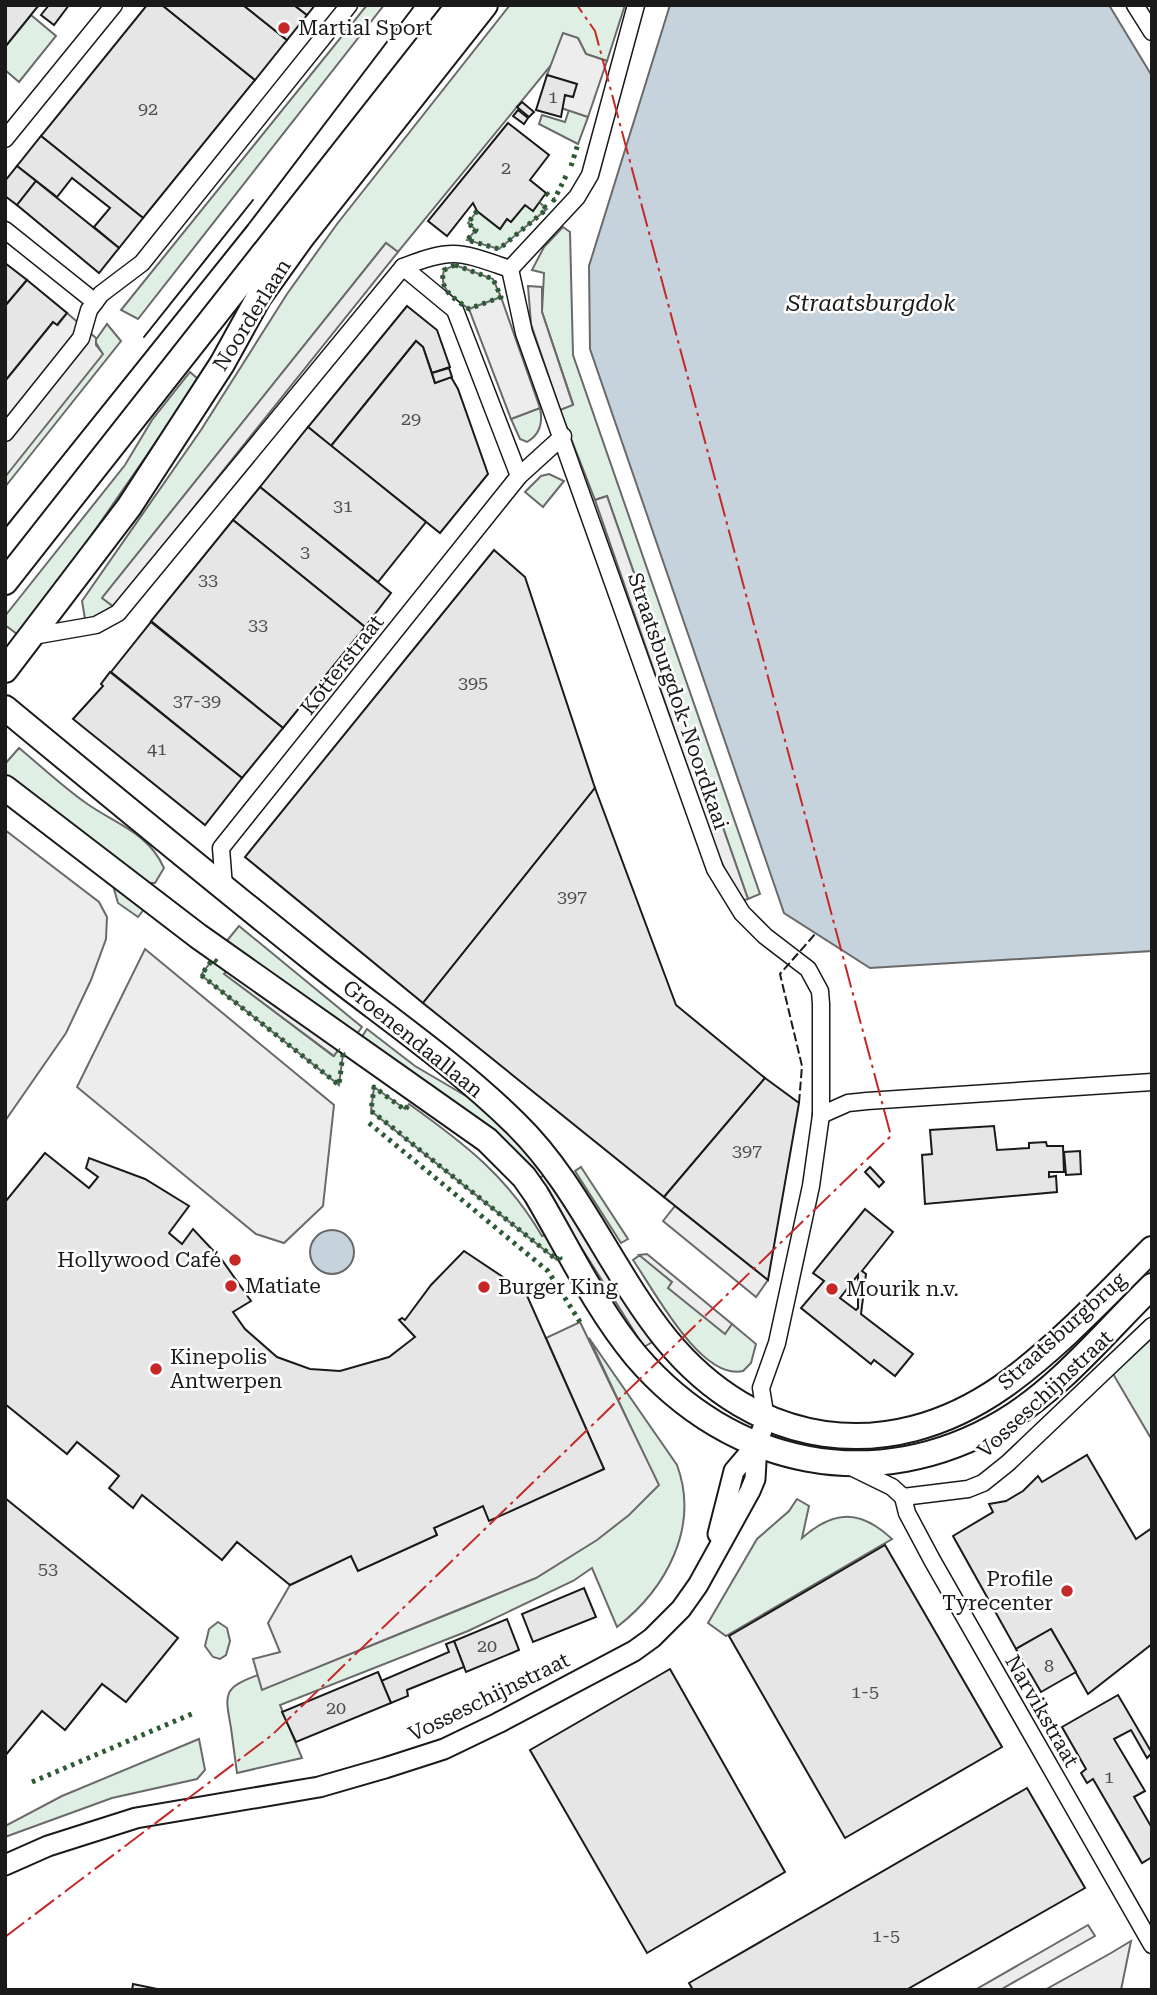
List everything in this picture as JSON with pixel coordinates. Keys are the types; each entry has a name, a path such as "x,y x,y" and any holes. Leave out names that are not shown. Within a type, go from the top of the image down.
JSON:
{"main road":[{"name":"Noorderlaan","path":"5,582 458,5"},
{"name":"Noorderlaan","path":"5,670 129,507 222,364 260,297 302,237 485,5"},
{"name":"Groenendaallaan","path":"5,708 474,1086 517,1125 554,1169 666,1340 704,1377 766,1419"},
{"name":"Groenendaallaan","path":"5,788 198,936 487,1140 530,1186 613,1324 635,1354 691,1408 757,1444"},
{"name":"Straatsburgbrug","path":"766,1419 794,1430 829,1436 899,1433 946,1419 1003,1386 1031,1363 1152,1249"},
{"name":"Straatsburgbrug","path":"757,1444 808,1460 849,1466 919,1457 1003,1422 1031,1402 1152,1286"}],"street":[{"path":"5,139 114,5"},
{"path":"5,433 81,338 89,310 95,302 142,263 349,5"},
{"path":"33,636 96,625 118,613 403,267 444,252 466,253 510,269 568,207 590,175 636,5"},
{"path":"1135,5 1152,32"},
{"path":"5,230 95,302"},
{"path":"403,267 455,310 519,476 562,436"},
{"name":"Straatsburgdok-Noordkaai","path":"510,269 524,333 715,869 742,913 765,936 808,969 820,991 823,1046 821,1115"},
{"name":"Kotterstraat","path":"224,887 222,848 519,476"},
{"path":"821,1115 848,1103 867,1101 1152,1082"},
{"name":"Vosseschijnstraat","path":"5,1865 48,1846 136,1818 319,1787 444,1749 634,1651 681,1609 710,1565 734,1471 757,1444 766,1419 761,1388 777,1343 811,1186 821,1115"},
{"name":"Vosseschijnstraat","path":"903,1497 968,1489 983,1482 1008,1463 1152,1326"},
{"path":"849,1466 892,1487 903,1497"},
{"name":"Narvikstraat","path":"903,1497 907,1513 932,1560 1152,1945"}],"green space":[{"path":"367,5 384,5 138,319 121,310"},
{"path":"510,5 625,5 607,61 586,54 578,38 563,34 552,64 398,252 386,243 103,597 114,607 105,615 85,619 82,601 201,430 287,294 337,224"},
{"path":"31,15 56,36 19,82 5,70 5,47"},
{"path":"569,110 588,117 578,144 539,124 542,115 565,122"},
{"path":"539,202 547,209 499,249 467,240 476,230 468,223 477,211 500,229 507,219 511,222 525,205 533,210"},
{"path":"563,227 570,232 573,355 760,894 748,899 607,496 595,500 560,410 573,404 542,312 544,273 532,270 544,247"},
{"path":"455,265 493,279 501,297 469,309 458,302 443,283 444,270"},
{"path":"107,324 121,341 5,487 5,472 102,353 95,341"},
{"path":"190,372 199,380 21,637 5,625 5,616 125,465 152,420"},
{"path":"540,408 541,423 538,431 527,442 520,439 511,419"},
{"path":"549,474 564,481 543,507 525,492 541,476"},
{"path":"19,748 77,797 140,837 164,868 155,883 143,883 5,774 5,764"},
{"path":"112,882 145,908 138,917 118,903"},
{"path":"239,926 362,1027 354,1038 225,943"},
{"path":"213,959 228,970 225,974 333,1056 338,1050 343,1054 339,1085 201,975"},
{"path":"367,1029 415,1066 483,1106 546,1174 538,1179 359,1041"},
{"path":"374,1087 405,1109 409,1104 483,1162 514,1196 542,1236 546,1235 560,1258 557,1260 371,1111"},
{"path":"581,1167 628,1239 621,1243 575,1171"},
{"path":"640,1255 672,1282 669,1287 725,1333 732,1324 756,1344 751,1363 743,1371 727,1370 711,1362 695,1348 666,1311 633,1260"},
{"path":"589,1338 677,1465 683,1488 681,1533 664,1575 650,1594 635,1612 617,1627 592,1568 573,1581 468,1631 280,1705 302,1758 237,1773 227,1700 232,1689 238,1684 258,1675 262,1689 519,1584 577,1552 604,1533 658,1485"},
{"path":"1152,1338 1152,1440 1113,1374"},
{"path":"797,1499 809,1506 802,1538 825,1522 847,1517 869,1522 892,1539 726,1636 708,1623 757,1539 789,1511"},
{"path":"218,1622 227,1628 230,1641 226,1655 220,1659 213,1657 205,1646 209,1629"},
{"path":"199,1739 205,1770 197,1779 112,1798 5,1837 5,1826 62,1796"}],"shaded area":[{"path":"563,33 578,38 586,54 607,61 588,117 561,108 565,95 573,97 576,84 547,75"},
{"path":"386,243 398,252 114,607 102,598"},
{"path":"528,286 542,287 542,312 573,405 560,410 531,324"},
{"path":"501,297 540,408 511,419 469,309"},
{"path":"67,313 96,338 96,345 103,354 5,477 5,381 53,322 58,325"},
{"path":"607,496 748,899 744,900 733,886 717,853 595,500"},
{"path":"5,830 99,902 107,917 106,939 91,980 66,1033 5,1121"},
{"path":"145,949 334,1105 323,1206 284,1243 256,1234 77,1087"},
{"path":"228,970 338,1050 334,1056 224,974"},
{"path":"546,1174 654,1341 644,1347 538,1179"},
{"path":"675,1206 768,1280 756,1297 663,1221"},
{"path":"647,1254 732,1324 725,1334 668,1288 672,1282 639,1255"},
{"path":"580,1322 659,1485 629,1515 597,1540 536,1578 262,1690 253,1659 280,1652 268,1623 290,1585 351,1556 358,1571 437,1535 434,1528 483,1506 489,1520 604,1469 546,1338"},
{"path":"1088,1925 1095,1936 1000,1990 975,1990"},
{"path":"1131,1941 1121,1990 1045,1990 1111,1953"}],"water":[{"name":"Straatsburgdok","path":"670,5 1109,5 1152,76 1152,951 870,968 784,913 590,349 589,266"},
{"path":"332,1230 347,1237 354,1252 347,1267 332,1274 317,1267 310,1252 317,1237"}],"building":[{"path":"5,5 39,5 5,47"},
{"path":"49,5 69,5 54,25 41,15"},
{"path":"147,5 162,5 255,80 143,218 41,136"},
{"path":"162,5 243,5 287,40 255,80"},
{"name":"Martial Sport","path":"243,5 294,5 307,15 287,40"},
{"path":"294,5 315,5 307,15"},
{"path":"547,75 577,84 573,97 565,95 561,117 536,110"},
{"path":"522,102 534,112 529,117 517,107"},
{"path":"518,110 528,118 524,124 513,116"},
{"path":"508,123 549,155 530,180 546,193 533,211 525,205 511,222 507,219 500,229 477,211 473,203 447,236 428,221"},
{"path":"41,136 143,218 119,248 94,227 110,208 72,178 57,197 17,166"},
{"path":"17,166 36,181 17,205 5,196 5,181"},
{"path":"36,181 119,248 99,273 17,205"},
{"path":"5,263 27,280 5,306"},
{"path":"27,280 67,313 57,325 53,322 5,381 5,306"},
{"path":"407,306 437,330 450,367 432,373 423,347 416,341 331,446 308,427"},
{"path":"416,341 423,347 435,383 451,377 458,389 488,474 440,533 331,446"},
{"path":"449,368 452,377 435,383 432,373"},
{"path":"308,427 426,522 378,582 260,487"},
{"path":"260,487 391,593 365,627 233,520"},
{"path":"233,520 365,627 283,728 151,621"},
{"path":"494,550 525,577 595,788 423,1003 245,857"},
{"path":"151,622 283,728 242,778 111,672"},
{"path":"110,672 242,778 205,825 73,719 103,686 101,684"},
{"path":"595,788 676,1005 765,1078 664,1197 423,1003"},
{"path":"765,1078 799,1103 768,1280 664,1197"},
{"path":"994,1126 997,1150 1029,1148 1029,1143 1046,1142 1047,1146 1063,1146 1064,1172 1049,1172 1049,1177 1056,1176 1057,1192 925,1204 922,1155 932,1154 930,1130"},
{"path":"1080,1151 1081,1174 1066,1175 1064,1152"},
{"name":"Kinepolis Antwerpen","path":"45,1153 89,1188 98,1177 86,1168 89,1158 145,1179 189,1206 169,1233 182,1244 193,1229 222,1260 251,1301 233,1312 245,1329 277,1357 310,1369 340,1371 389,1357 415,1337 399,1320 405,1320 431,1285 464,1251 515,1285 521,1282 604,1469 489,1521 483,1506 434,1528 437,1535 358,1571 351,1556 290,1585 237,1542 222,1560 142,1495 133,1508 109,1488 119,1476 77,1442 67,1454 5,1404 5,1202"},
{"path":"870,1167 884,1182 879,1187 865,1172"},
{"name":"Mourik n.v.","path":"865,1209 893,1232 862,1271 866,1274 861,1314 913,1354 895,1376 874,1360 871,1364 801,1308 824,1281 813,1273","holes":["858,1275 856,1310 840,1298"]},
{"name":"Profile Tyrecenter","path":"1087,1455 1136,1539 1152,1528 1152,1644 1088,1694 1051,1629 1016,1649 953,1536 993,1512 989,1504 1006,1501 1023,1491 1038,1476 1042,1482"},
{"path":"5,1498 178,1638 126,1702 102,1684 65,1730 42,1711 5,1756"},
{"path":"885,1545 1002,1747 845,1838 729,1636"},
{"path":"584,1588 596,1617 533,1642 522,1614"},
{"path":"507,1619 519,1650 466,1672 454,1641"},
{"path":"1051,1629 1076,1672 1041,1692 1016,1649"},
{"path":"454,1641 464,1667 407,1690 408,1696 391,1703 381,1681 449,1652 446,1644"},
{"path":"670,1669 785,1872 647,1953 530,1750"},
{"path":"378,1672 391,1703 296,1742 282,1712"},
{"path":"1118,1695 1152,1753 1147,1758 1131,1730 1114,1739 1145,1791 1134,1797 1152,1828 1152,1857 1142,1863 1093,1779 1087,1783 1081,1773 1086,1769 1062,1727"},
{"path":"1027,1788 1085,1888 906,1990 693,1990 689,1983"},
{"path":"133,1984 162,1990 132,1990"}],"tram line":[{"path":"5,528 248,225 415,5"},
{"path":"144,337 253,200"}],"hedge":[{"path":"571,166 578,144"},
{"path":"546,193 554,200 567,174"},
{"path":"477,211 468,223 476,230 467,240 499,249 547,209 539,202"},
{"path":"455,265 493,279 501,297 469,309 458,302 443,283 444,270 455,265"},
{"path":"217,962 213,959 201,975 339,1085 343,1054 338,1050"},
{"path":"401,1134 371,1111 374,1087 405,1110 409,1104"},
{"path":"369,1123 548,1271 580,1322"},
{"path":"405,1138 557,1260 560,1258 557,1254"},
{"path":"32,1782 194,1713"}],"fence":[{"path":"799,1103 802,1066 780,974 816,933"}],"power":[{"path":"5,1937 272,1735 891,1136 595,31 577,5"}],"place":[{"name":"Martial Sport","path":"284,28"},
{"name":"Hollywood Café","path":"235,1260"},
{"name":"Matiate","path":"231,1286"},
{"name":"Burger King","path":"484,1287"},
{"name":"Mourik n.v.","path":"832,1289"},
{"name":"Kinepolis Antwerpen","path":"156,1369"},
{"name":"Profile Tyrecenter","path":"1067,1591"}]}
